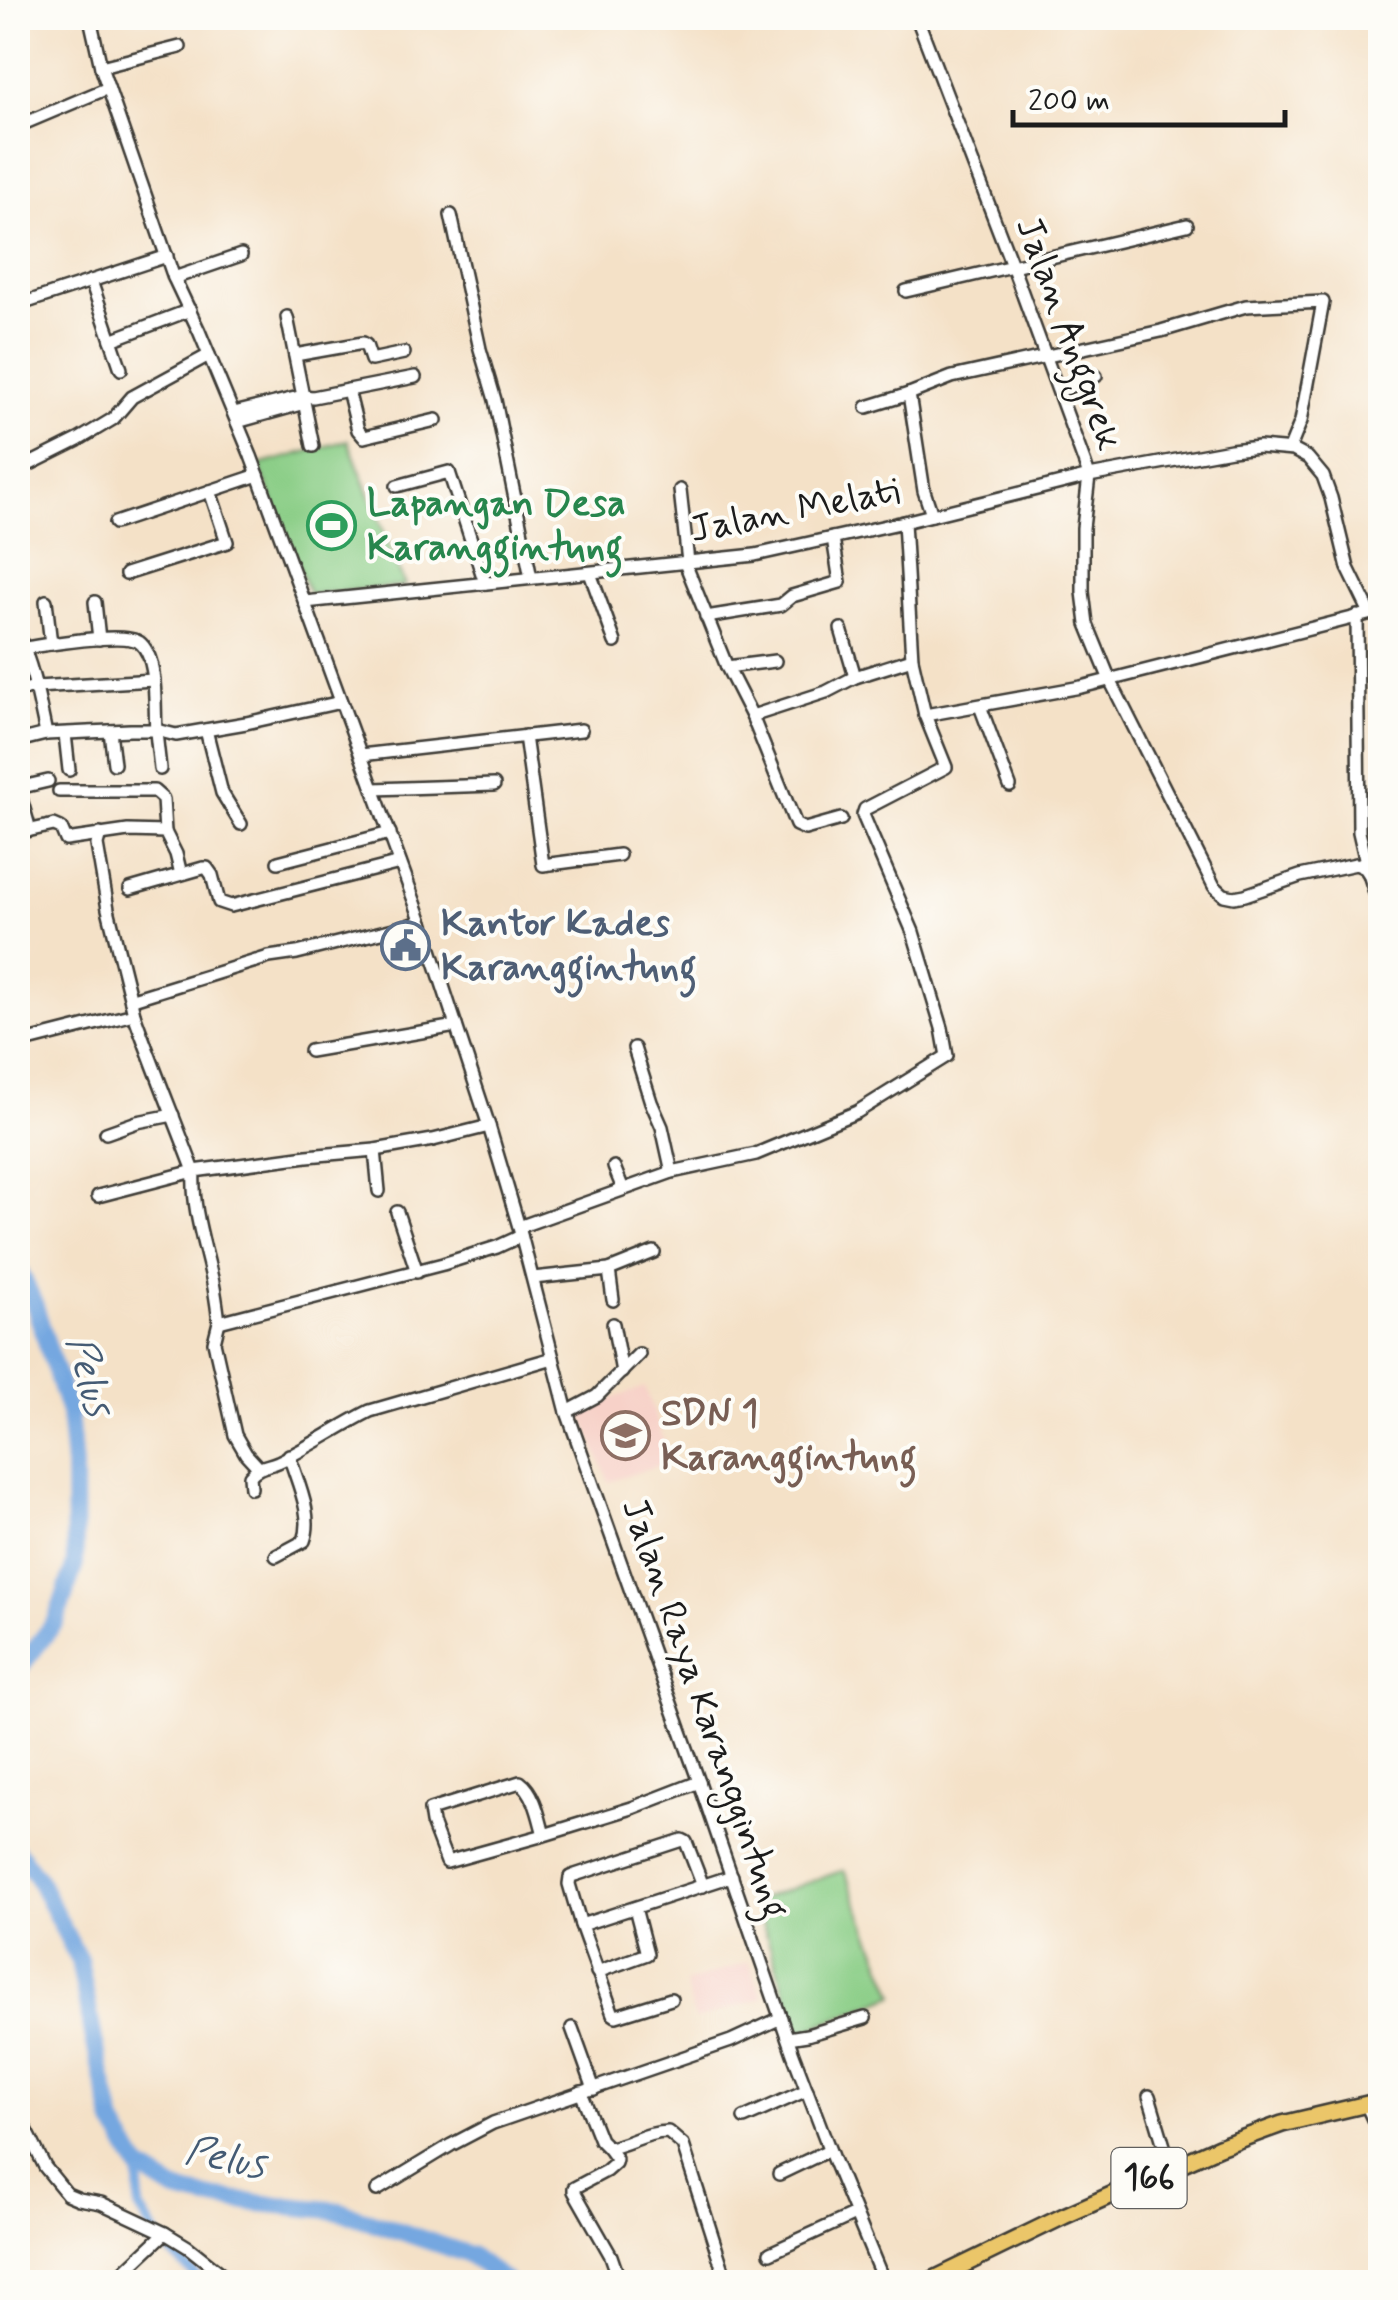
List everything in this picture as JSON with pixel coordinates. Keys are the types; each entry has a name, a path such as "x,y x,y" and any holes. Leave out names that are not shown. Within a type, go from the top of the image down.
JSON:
{"main road":[{"name":"166","path":"928,2282 1064,2216 1260,2131 1373,2102"}],"street":[{"name":"Jalan Raya Karanggintung","path":"90,18 101,67 174,278 258,475 422,922 490,1126 567,1412 788,2038 884,2282"},
{"name":"Jalan Anggrek","path":"917,18 1088,476 1083,528 1087,624 1110,680 1214,886 1234,897 1300,876 1363,863"},
{"path":"101,67 180,47"},
{"path":"18,126 108,88"},
{"path":"451,214 495,400 530,578"},
{"path":"906,291 1187,225"},
{"path":"174,278 241,255"},
{"path":"18,305 167,256"},
{"path":"91,281 120,368"},
{"path":"867,406 952,376 1161,331 1246,306 1323,302 1295,451 1319,470 1326,482 1348,568 1369,613 1358,832 1363,863 1380,908"},
{"path":"111,340 190,310"},
{"path":"287,317 307,399 313,446"},
{"path":"295,355 363,342 371,360 404,353"},
{"path":"18,470 78,440 112,419 132,397 209,355"},
{"path":"1059,392 1096,376"},
{"path":"236,418 415,377"},
{"path":"348,390 358,430 364,436 436,420"},
{"path":"909,394 924,491 932,515"},
{"name":"Jalan Melati","path":"305,602 755,555 1088,476 1231,450 1259,447 1295,451"},
{"path":"397,486 450,472 485,583"},
{"path":"114,523 258,475"},
{"path":"680,490 686,562 796,825 805,828 840,819"},
{"path":"126,574 227,542 210,491"},
{"path":"219,1322 498,1247 520,1232 672,1172 756,1154 857,1112 947,1056 912,932 862,815 946,765 925,716 912,659 904,522"},
{"path":"706,617 781,605 790,597 840,582 833,538"},
{"path":"590,573 615,642"},
{"path":"46,601 51,644"},
{"path":"95,602 99,639"},
{"path":"925,716 1110,680 1369,613"},
{"path":"841,629 855,677"},
{"path":"46,734 20,640 51,644 127,638 139,642 148,652 154,680 160,770"},
{"path":"752,716 912,659"},
{"path":"728,667 775,661"},
{"path":"18,691 154,680"},
{"path":"18,741 46,734 110,731 156,730 176,736 341,702"},
{"path":"980,706 1010,786"},
{"path":"206,730 222,793 241,824"},
{"path":"361,755 581,730"},
{"path":"110,731 114,764"},
{"path":"65,734 69,770"},
{"path":"525,736 544,865 619,855"},
{"path":"48,781 18,788 24,832 58,825 66,840 128,831 165,832"},
{"path":"374,789 494,785"},
{"path":"59,791 154,791 163,800 165,832 181,874"},
{"path":"278,862 390,833"},
{"path":"100,834 97,845 108,909 134,1014 194,1171 199,1229 219,1322 214,1342 235,1436 258,1467"},
{"path":"1363,863 1380,854"},
{"path":"130,889 208,868 219,902 230,906 400,863"},
{"path":"131,1001 270,957 297,954 422,922"},
{"path":"32,1040 134,1014"},
{"path":"310,1051 456,1026"},
{"path":"634,1048 662,1127 672,1172"},
{"path":"106,1133 172,1115"},
{"path":"98,1196 194,1171 376,1150 490,1126"},
{"path":"376,1150 380,1190"},
{"path":"614,1167 623,1190"},
{"path":"398,1212 416,1272"},
{"path":"532,1278 609,1270 654,1252"},
{"path":"609,1270 613,1300"},
{"path":"613,1324 622,1372"},
{"path":"567,1412 597,1396 639,1354"},
{"path":"251,1488 250,1476 258,1467 324,1439 370,1411 553,1358"},
{"path":"276,1556 304,1542 308,1531 289,1456"},
{"path":"544,1835 532,1796 520,1782 430,1810 447,1862 544,1835 632,1808 700,1782"},
{"path":"670,1998 616,2016 610,2011 569,1880 682,1840 703,1886"},
{"path":"581,1925 732,1876"},
{"path":"597,1972 647,1954 635,1908"},
{"path":"378,2190 472,2133 521,2112 731,2041 781,2018"},
{"path":"788,2038 865,2018"},
{"path":"572,2028 600,2140 616,2159 606,2171 574,2191 620,2282"},
{"path":"744,2118 808,2090"},
{"path":"1148,2096 1171,2169"},
{"path":"1373,2102 1380,2134"},
{"path":"18,2113 45,2167 67,2194 101,2203 165,2234 232,2282"},
{"path":"608,2148 656,2132 676,2137 723,2270 720,2282"},
{"path":"779,2174 829,2150"},
{"path":"770,2253 856,2214"},
{"path":"113,2282 165,2234"}],"shaded area":[{"name":"SDN 1 Karanggintung","path":"645,1387 671,1461 609,1482 580,1410"},
{"path":"749,1962 763,1998 695,2020 685,1983"}],"green space":[{"name":"Lapangan Desa Karanggintung","path":"348,440 405,586 309,594 259,465"},
{"path":"844,1870 895,1995 799,2033 755,1901"}],"waterway":[{"name":"Pelus","path":"18,1267 34,1303 69,1413 75,1564 56,1621 18,1670"},
{"name":"Pelus","path":"18,1852 37,1877 79,1960 114,2124 139,2168 176,2191 207,2198 340,2211 470,2255 506,2282"},
{"path":"139,2168 139,2208 161,2243 202,2282"}],"place":[{"name":"Lapangan Desa Karanggintung","path":"332,526"},
{"name":"Kantor Kades Karanggintung","path":"406,946"},
{"name":"SDN 1 Karanggintung","path":"626,1436"}]}
